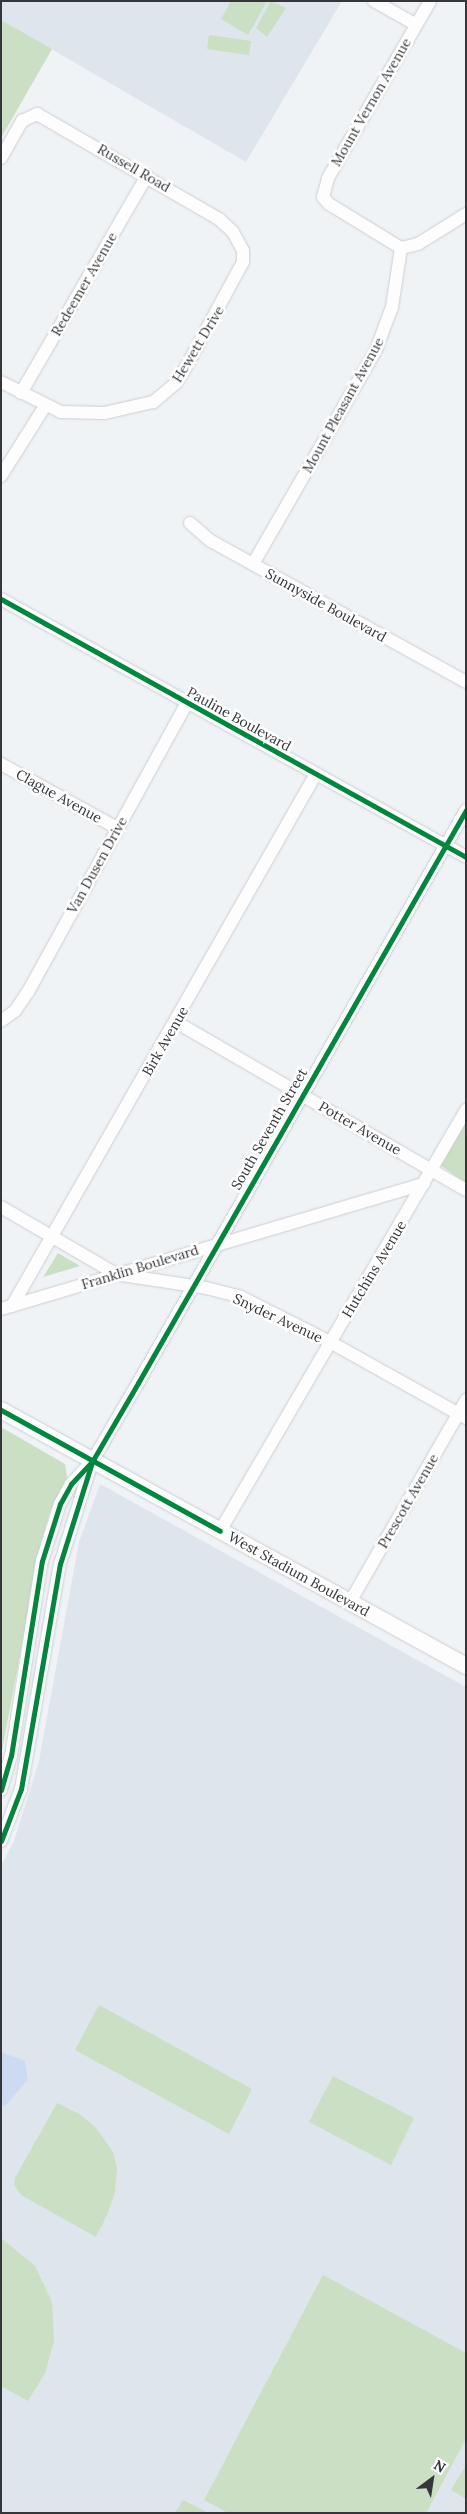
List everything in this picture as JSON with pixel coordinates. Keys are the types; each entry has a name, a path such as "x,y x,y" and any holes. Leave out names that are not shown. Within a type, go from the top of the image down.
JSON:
{"main road":[{"name":"West Stadium Boulevard","path":"1,1410 466,1666"}],"street":[{"path":"374,1 414,24"},
{"name":"Mount Vernon Avenue","path":"401,248 329,204 323,198 328,178 414,24 430,1"},
{"name":"Russell Road","path":"1,158 22,121 37,114 219,219"},
{"name":"Redeemer Avenue","path":"21,393 147,176"},
{"path":"401,248 418,244 466,214"},
{"name":"Hewett Drive","path":"1,382 45,406 61,412 105,413 153,402 176,383 243,262 243,251 233,232 219,219"},
{"name":"Mount Pleasant Avenue","path":"253,564 376,350 392,307 401,248"},
{"path":"1,476 45,406"},
{"name":"Sunnyside Boulevard","path":"190,523 211,541 466,682"},
{"name":"Pauline Boulevard","path":"1,599 466,857"},
{"name":"Van Dusen Drive","path":"1,1021 15,1011 28,992 186,703"},
{"name":"Clague Avenue","path":"1,764 117,828"},
{"name":"Birk Avenue","path":"7,1308 176,1022 316,774"},
{"name":"South Seventh Street","path":"1,1841 20,1790 60,1564 93,1460 466,810"},
{"name":"Potter Avenue","path":"176,1022 466,1190"},
{"name":"Hutchins Avenue","path":"220,1531 466,1110"},
{"name":"Franklin Boulevard","path":"7,1308 218,1243 424,1184"},
{"name":"Snyder Avenue","path":"1,1207 116,1274 193,1286 241,1297 330,1342 462,1416"},
{"name":"Prescott Avenue","path":"350,1602 462,1416 466,1400"},
{"name":"South Seventh Street","path":"1,1790 11,1756 32,1615 50,1529 71,1484 93,1460"}],"shaded area":[{"path":"1,1 342,1 246,162 1,20"},
{"path":"100,1484 466,1687 466,2513 1,2513 1,1866 14,1841 39,1761 79,1542"}],"green space":[{"path":"231,1 267,1 248,35 221,19"},
{"path":"271,1 286,8 267,37 256,28"},
{"path":"1,20 52,49 1,138"},
{"path":"209,35 251,41 249,55 207,49"},
{"path":"466,1121 466,1183 440,1165"},
{"path":"58,1253 80,1266 43,1277"},
{"path":"1,1427 65,1464 67,1477 49,1514 40,1548 1,1756"},
{"path":"99,2005 252,2089 229,2134 75,2050"},
{"path":"333,2076 414,2118 391,2165 309,2122"},
{"path":"57,2103 81,2115 96,2128 113,2152 117,2168 115,2192 108,2213 96,2237 21,2195 14,2185 15,2178"},
{"path":"1,2238 35,2266 52,2302 54,2341 45,2373 28,2401 1,2386"},
{"path":"323,2275 466,2353 466,2439 426,2513 228,2513 204,2500"},
{"path":"466,2465 466,2499 451,2490"},
{"path":"183,2500 201,2509 208,2513 175,2513"}],"water":[{"path":"1,2052 25,2061 28,2079 5,2106 1,2105"}],"cycle path":[{"path":"1,599 466,857"},
{"path":"1,1790 11,1756 42,1561 60,1504 71,1484 93,1460 466,810"},
{"path":"1,1410 220,1531"},
{"path":"1,1841 21,1789 60,1564 92,1462"}]}
